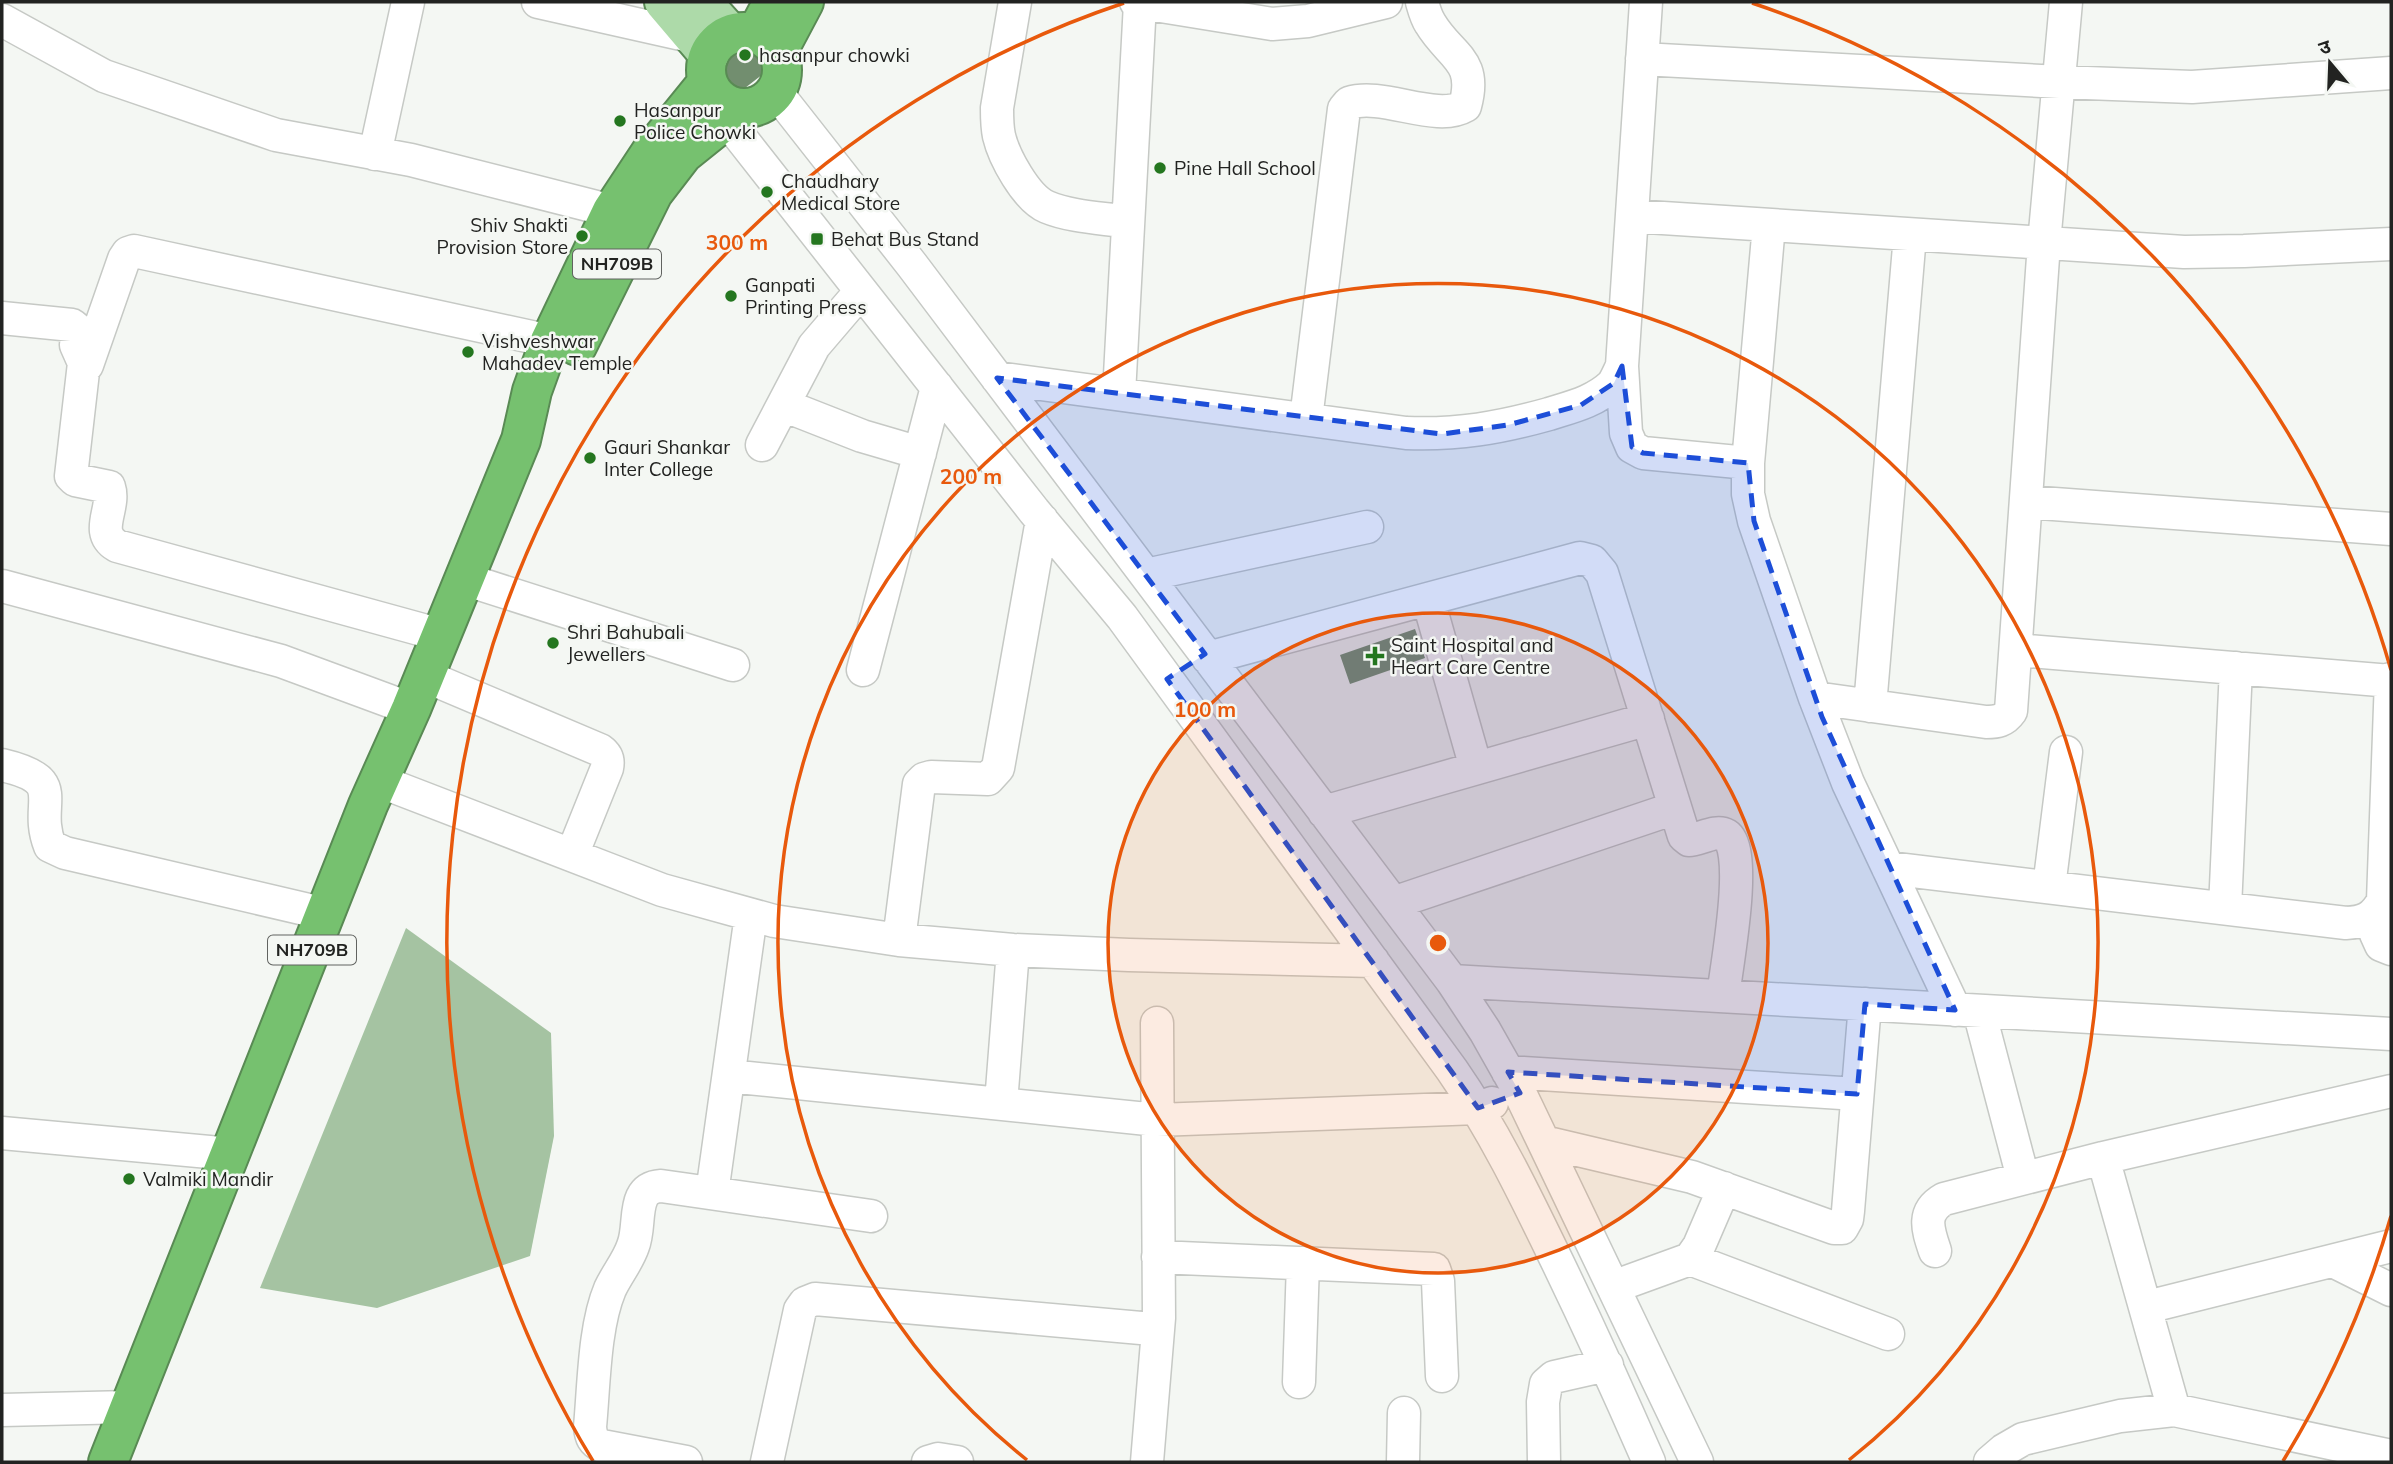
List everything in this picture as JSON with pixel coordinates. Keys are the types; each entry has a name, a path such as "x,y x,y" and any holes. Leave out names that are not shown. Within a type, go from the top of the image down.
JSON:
{"highway":[{"name":"NH709B","path":"108,1462 379,781 521,440 531,391 550,341 612,211 731,37 804,2"},
{"path":"733,114 726,104 714,95 731,37 783,64 782,79 776,92"},
{"name":"NH709B","path":"521,440 575,352 653,193 683,154 733,114 766,102 776,92"}],"main road":[{"path":"664,2 731,37"}],"street":[{"path":"375,154 408,2"},
{"path":"538,2 731,37"},
{"path":"1015,2 997,108 997,124 1004,152 1029,193 1039,203 1062,211 1128,222"},
{"path":"1119,394 1138,2 1272,24 1308,21 1387,2"},
{"path":"1306,419 1344,109 1349,103 1367,100 1449,112 1465,106 1467,100 1469,83 1465,65 1429,22 1422,2"},
{"path":"1646,2 1622,366 1626,433 1632,447 1643,453 1748,463"},
{"path":"1815,698 1997,722 2007,718 2011,711 2044,243 2066,2"},
{"path":"2,20 104,76 276,135 450,169 612,211"},
{"path":"1642,59 2192,87 2391,73"},
{"path":"776,92 912,265 1146,575 1190,665 1333,866 1373,961 1544,1142 1696,1462"},
{"path":"733,114 861,291 1042,520 1091,578 1190,665 1324,812 1333,866 1393,903 1452,981 1500,1095 1534,1213 1608,1365 1649,1462"},
{"path":"1632,216 2184,251 2391,244"},
{"path":"1769,226 1748,463 1748,494 1754,521 1815,698 1848,783 1888,868 1967,1010 2023,1178"},
{"path":"1870,706 1910,234"},
{"path":"82,377 124,259 128,253 134,251 550,341"},
{"path":"762,446 814,346 861,291"},
{"path":"2,318 76,327 78,330 77,349 84,359 71,476 75,480 109,487 111,498 105,527 106,537 110,542 441,635"},
{"path":"997,378 1406,433 1473,432 1581,405 1614,383 1622,366"},
{"path":"863,670 937,387"},
{"path":"783,405 862,436 920,453"},
{"path":"2027,502 2391,529"},
{"path":"899,940 919,784 931,777 988,779 998,768 1042,520"},
{"path":"1146,575 1367,527"},
{"path":"1190,665 1580,558 1592,561 1602,573 1684,836 1689,840 1721,833 1726,835 1736,857 1737,881 1723,996"},
{"path":"464,579 733,665"},
{"path":"2,586 281,661 418,692 600,750 608,760 607,768 572,855"},
{"path":"1428,599 1476,768"},
{"path":"1888,868 2346,923 2360,922 2374,916 2383,901 2390,772 2391,680 2017,650"},
{"path":"2225,908 2236,668"},
{"path":"1324,812 1648,719"},
{"path":"2049,887 2066,752"},
{"path":"2,765 36,776 46,790 46,835 50,846 65,853 326,914"},
{"path":"379,781 662,890 774,921 899,940 1013,950 1373,961"},
{"path":"1393,903 1675,808"},
{"path":"712,1193 751,915"},
{"path":"2374,916 2376,934 2381,945 2391,949"},
{"path":"1001,1103 1013,950"},
{"path":"1452,981 2391,1034"},
{"path":"1544,1142 1649,1166 1724,1188 1834,1228 1842,1228 1848,1211 1865,1004"},
{"path":"1147,1462 1159,1318 1157,1023"},
{"path":"729,1076 1157,1120 1500,1095 1857,1094"},
{"path":"1935,1251 1928,1231 1928,1217 1934,1204 1944,1199 2103,1158 2391,1091"},
{"path":"2,1133 231,1154"},
{"path":"2103,1158 2174,1410"},
{"path":"587,1449 601,1319 611,1287 634,1244 638,1230 639,1201 643,1191 651,1186 661,1186 871,1216"},
{"path":"1613,1287 1690,1259 1699,1247 1724,1188"},
{"path":"2147,1307 2391,1246"},
{"path":"1158,1257 1434,1269 1438,1281 1442,1377"},
{"path":"1690,1259 1888,1334"},
{"path":"2333,1261 2391,1290"},
{"path":"1300,1382 1303,1263"},
{"path":"767,1462 800,1310 805,1303 815,1299 1141,1328 1156,1324 1159,1318"},
{"path":"1544,1462 1543,1402 1546,1384 1553,1377 1608,1365"},
{"path":"2,1410 130,1407"},
{"path":"1990,1462 2023,1439 2120,1416 2174,1410 2391,1456"},
{"path":"1403,1462 1404,1413"},
{"path":"587,1449 595,1443 603,1447 686,1462"},
{"path":"928,1462 938,1459 957,1462"}],"highlighted area":[{"path":"1622,366 1632,447 1643,453 1748,463 1754,521 1822,717 1955,1010 1865,1004 1857,1094 1508,1072 1520,1093 1478,1108 1167,679 1205,654 997,378 1442,434 1508,425 1581,405 1614,383"}],"shaded area":[{"path":"406,928 551,1033 554,1136 530,1256 377,1308 260,1288"}],"building":[{"name":"hasanpur chowki","path":"744,51 757,56 768,70 745,88 734,88 728,82 724,70 732,55"},
{"path":"1415,629 1425,658 1350,684 1340,655"}],"place":[{"name":"hasanpur chowki","path":"745,55"},
{"name":"Hasanpur Police Chowki","path":"620,121"},
{"name":"Pine Hall School","path":"1160,168"},
{"name":"Chaudhary Medical Store","path":"767,192"},
{"name":"Shiv Shakti Provision Store","path":"582,236"},
{"name":"Behat Bus Stand","path":"817,239"},
{"name":"Ganpati Printing Press","path":"731,296"},
{"name":"Vishveshwar Mahadev Temple","path":"468,352"},
{"name":"Gauri Shankar Inter College","path":"590,458"},
{"name":"Shri Bahubali Jewellers","path":"553,643"},
{"name":"Saint Hospital and Heart Care Centre","path":"1375,656"},
{"name":"Valmiki Mandir","path":"129,1179"}]}
